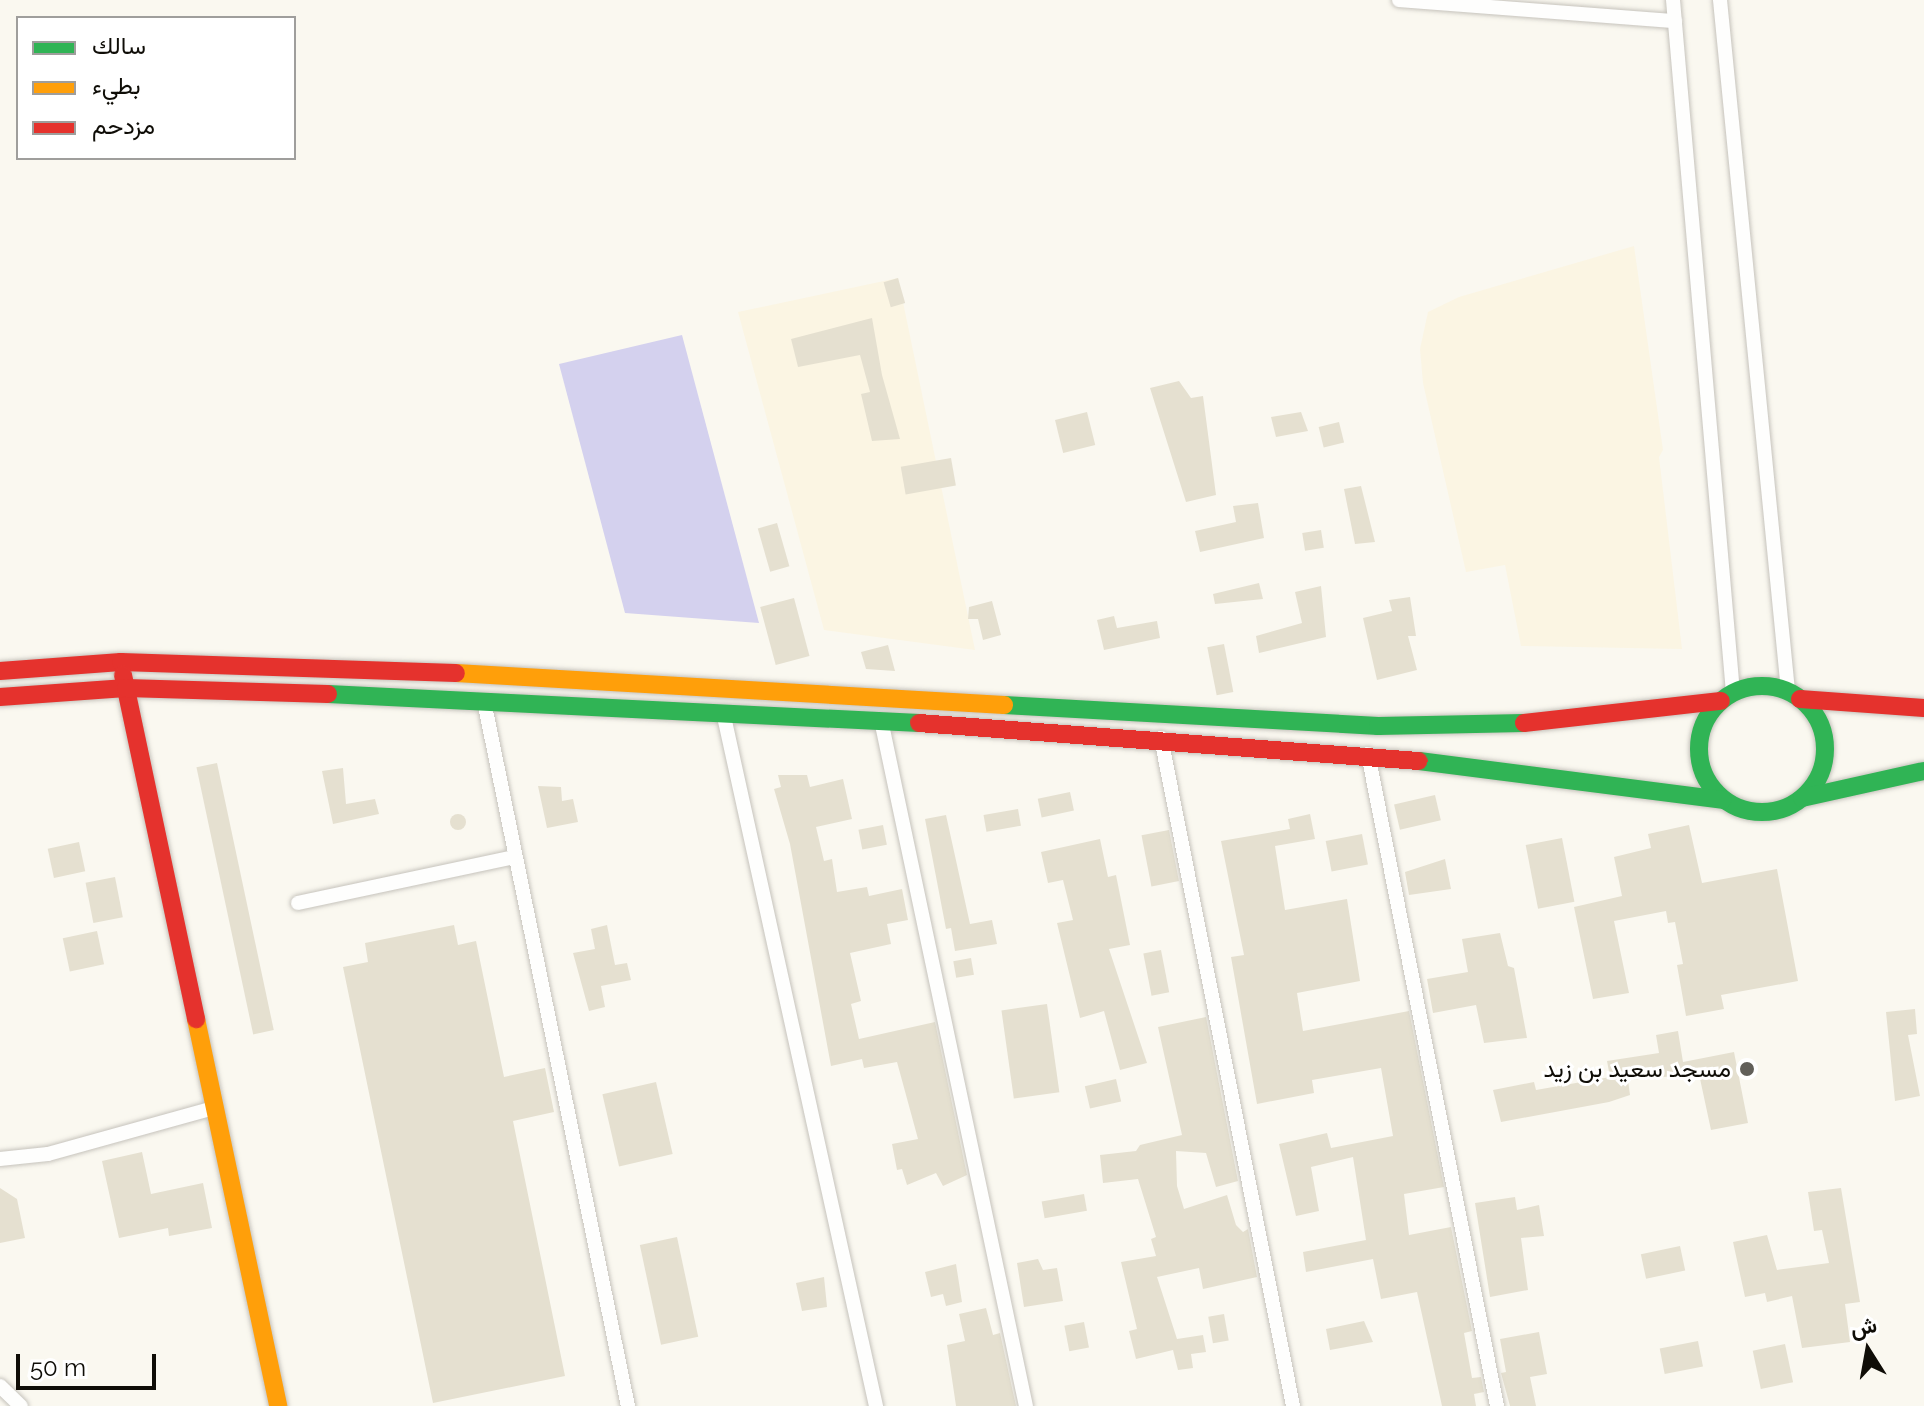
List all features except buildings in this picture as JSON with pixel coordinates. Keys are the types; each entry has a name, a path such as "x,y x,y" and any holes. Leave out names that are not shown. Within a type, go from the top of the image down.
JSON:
{"main road":[{"path":"0,671 121,662 294,664 1378,726 1584,719 1727,697 1760,686 1794,695 1924,708"},
{"path":"121,662 278,1406"},
{"path":"0,697 126,688 723,712 1161,738 1368,754 1591,779 1723,800 1763,813 1802,798 1924,771"},
{"path":"1794,695 1818,720 1825,748 1820,775 1802,798"},
{"path":"1723,800 1705,778 1698,751 1704,723 1727,697"}],"street":[{"path":"1399,0 1675,21"},
{"path":"1673,0 1727,697"},
{"path":"1720,0 1794,695"},
{"path":"484,701 628,1406"},
{"path":"723,712 876,1406"},
{"path":"881,720 1026,1406"},
{"path":"1161,738 1293,1406"},
{"path":"1368,754 1497,1406"},
{"path":"298,903 515,857"},
{"path":"0,1159 48,1154 214,1108"},
{"path":"0,1386 21,1406"}],"shaded area":[{"path":"1634,246 1663,450 1659,457 1682,649 1521,646 1505,565 1466,572 1423,383 1420,349 1428,312 1459,297"},
{"path":"898,278 975,650 824,630 738,312"},
{"path":"682,335 759,623 625,613 559,364"}],"traffic: fast":[{"path":"1762,686 1786,691 1807,704 1820,725 1825,749 1820,773 1807,794 1786,807 1762,812 1738,807 1717,794 1704,773 1699,749 1704,725 1717,704 1738,691 1762,686"},
{"path":"328,694 919,723"},
{"path":"1004,705 1378,726 1524,723"},
{"path":"1419,761 1723,800"},
{"path":"1802,798 1924,771"}],"traffic: slow":[{"path":"456,673 1004,705"},
{"path":"196,1019 278,1406"}],"traffic: jam":[{"path":"0,671 121,662 456,673"},
{"path":"123,675 196,1019"},
{"path":"0,697 126,688 328,694"},
{"path":"1800,699 1924,708"},
{"path":"1524,723 1721,701"},
{"path":"919,723 1419,761"}],"place":[{"name":"مسجد سعيد بن زيد","path":"1747,1069"}]}
